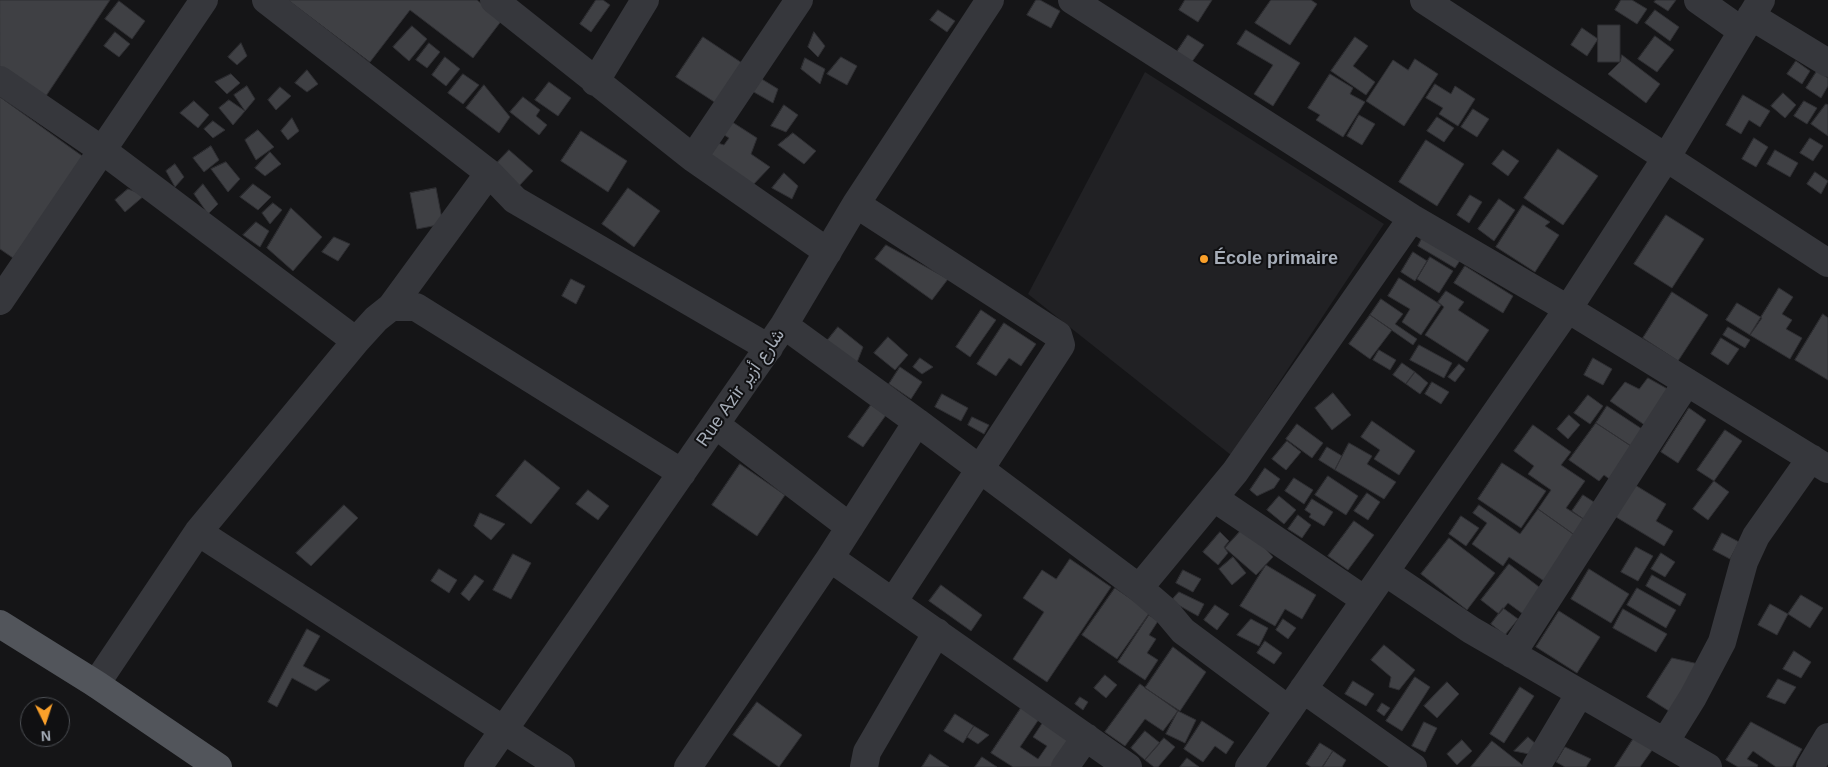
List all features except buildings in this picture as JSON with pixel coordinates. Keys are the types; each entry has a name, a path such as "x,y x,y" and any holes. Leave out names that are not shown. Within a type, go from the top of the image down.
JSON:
{"main road":[{"path":"0,624 96,684 218,767"}],"street":[{"path":"0,301 204,0"},
{"path":"266,0 489,173 515,200 769,348"},
{"path":"494,0 692,158 828,252"},
{"path":"596,82 645,0"},
{"path":"692,158 798,0"},
{"name":"Rue Azir شارع أزير","path":"478,767 769,348 856,204 990,0"},
{"path":"1072,0 1412,218 1568,309 1820,464 1756,536 1744,562 1722,642 1693,697 1665,742"},
{"path":"1424,0 1828,263"},
{"path":"1698,0 1751,16 1828,63"},
{"path":"1249,767 1568,309 1666,158 1751,16"},
{"path":"0,80 102,150 356,341"},
{"path":"96,684 198,532 356,341 390,307 489,173"},
{"path":"856,204 1058,335 1061,340 1061,345 893,602"},
{"path":"1140,588 1235,472 1412,218"},
{"path":"390,307 416,307 682,473"},
{"path":"784,325 918,422 1140,588 1167,612 1183,631 1296,700 1413,767"},
{"path":"1512,654 1686,382"},
{"path":"688,767 830,558 918,422"},
{"path":"716,425 850,527"},
{"path":"1214,498 1365,600"},
{"path":"198,532 561,767"},
{"path":"830,558 1128,767"},
{"path":"1384,572 1471,630 1708,767"},
{"path":"864,767 868,752 937,632"},
{"path":"1536,767 1580,693"},
{"path":"1064,767 1086,737"},
{"path":"1810,767 1828,737"}],"shaded area":[{"name":"École primaire","path":"1145,72 1384,224 1231,455 1028,294"}],"place":[{"name":"École primaire","path":"1204,259"}]}
